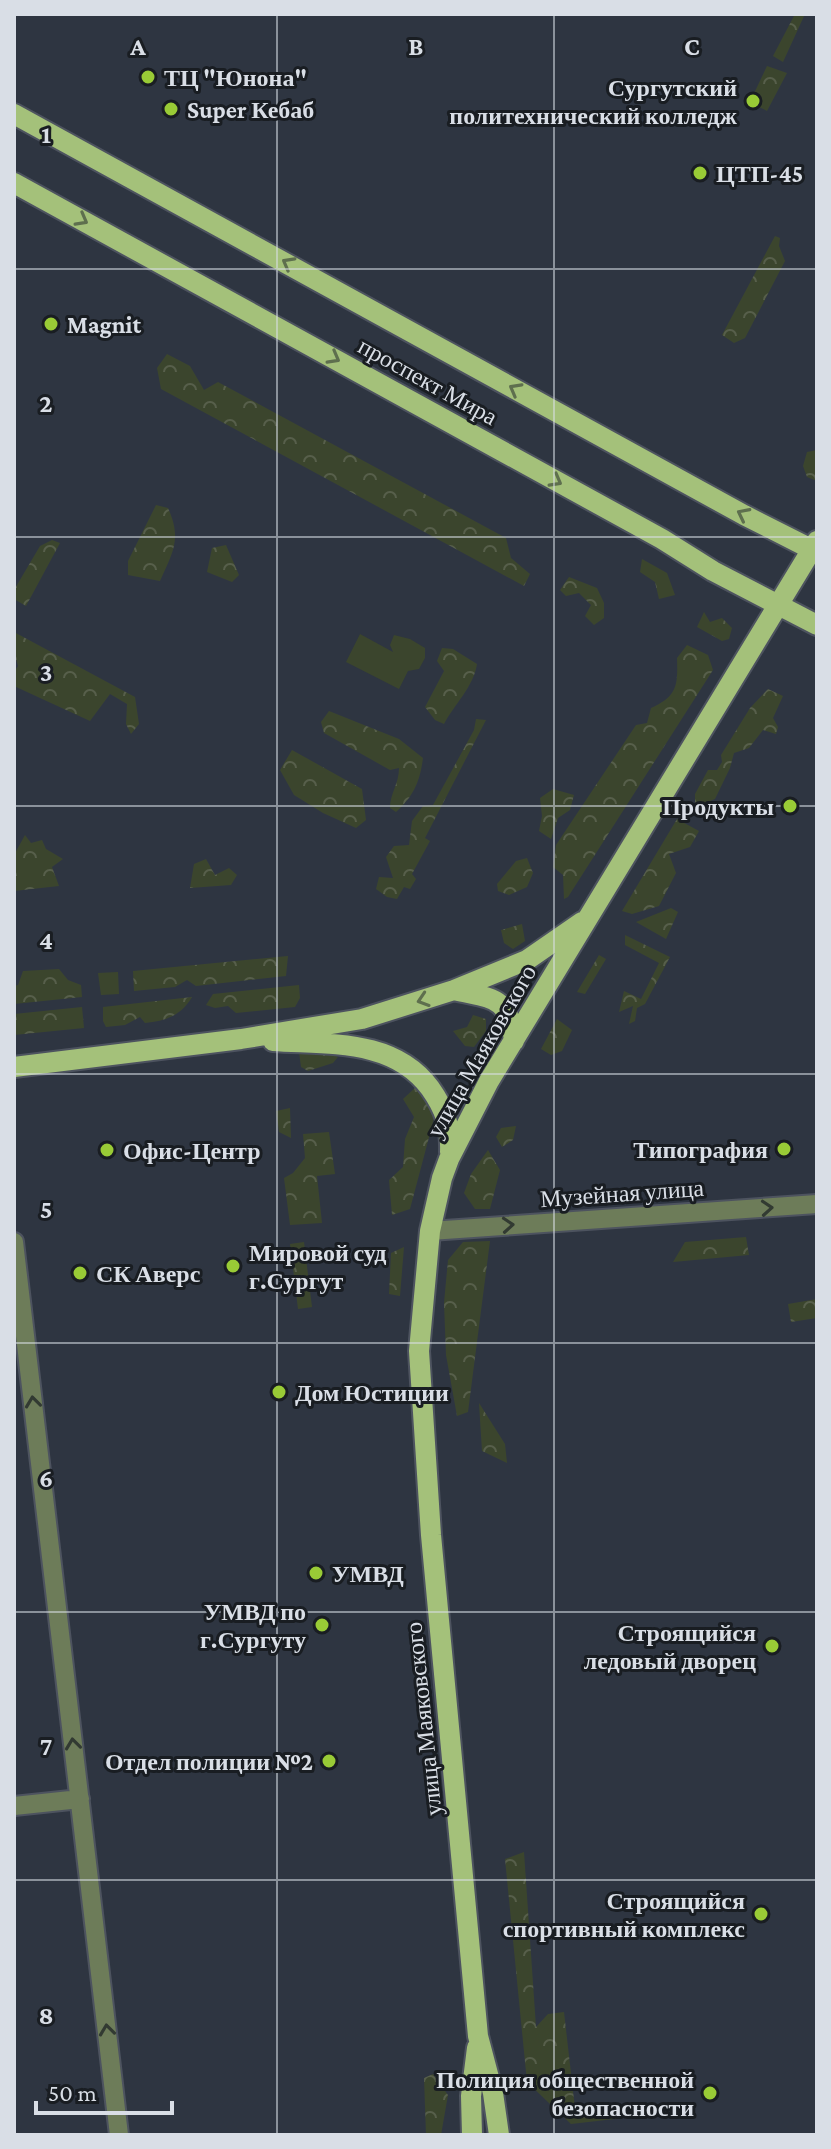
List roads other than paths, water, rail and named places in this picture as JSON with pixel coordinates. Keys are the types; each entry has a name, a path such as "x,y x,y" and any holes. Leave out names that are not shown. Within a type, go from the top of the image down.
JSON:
{"main road":[{"name":"проспект Мира","path":"14,114 744,515 815,547"},
{"name":"проспект Мира","path":"14,183 662,539 713,571 780,603 817,625"},
{"name":"улица Маяковского","path":"499,2135 493,2093 478,2036 421,1409 419,1351 430,1231 449,1159 489,1081 815,547"},
{"path":"14,1067 241,1039 362,1019 454,990 527,960 591,915"},
{"path":"454,990 492,998 505,1007 514,1041"},
{"path":"241,1039 359,1047 401,1060 423,1079 439,1101 450,1132 449,1159"},
{"name":"улица Маяковского","path":"472,2135 471,2096 478,2036"}],"street":[{"name":"Музейная улица","path":"430,1231 817,1204"},
{"path":"14,1242 119,2135"},
{"path":"14,1806 80,1799"}],"place":[{"name":"ТЦ \"Юнона\"","path":"148,77"},
{"name":"Сургутский политехнический колледж","path":"753,101"},
{"name":"Super Кебаб","path":"171,109"},
{"name":"ЦТП-45","path":"700,173"},
{"name":"Magnit","path":"51,324"},
{"name":"Продукты","path":"790,806"},
{"name":"Типография","path":"784,1149"},
{"name":"Офис-Центр","path":"107,1150"},
{"name":"Мировой суд г.Сургут","path":"233,1266"},
{"name":"СК Аверс","path":"80,1273"},
{"name":"Дом Юстиции","path":"279,1392"},
{"name":"УМВД","path":"316,1573"},
{"name":"УМВД по г.Сургуту","path":"322,1625"},
{"name":"Строящийся ледовый дворец","path":"772,1646"},
{"name":"Отдел полиции №2","path":"329,1761"},
{"name":"Строящийся спортивный комплекс","path":"761,1914"},
{"name":"Полиция общественной безопасности","path":"710,2093"}]}
